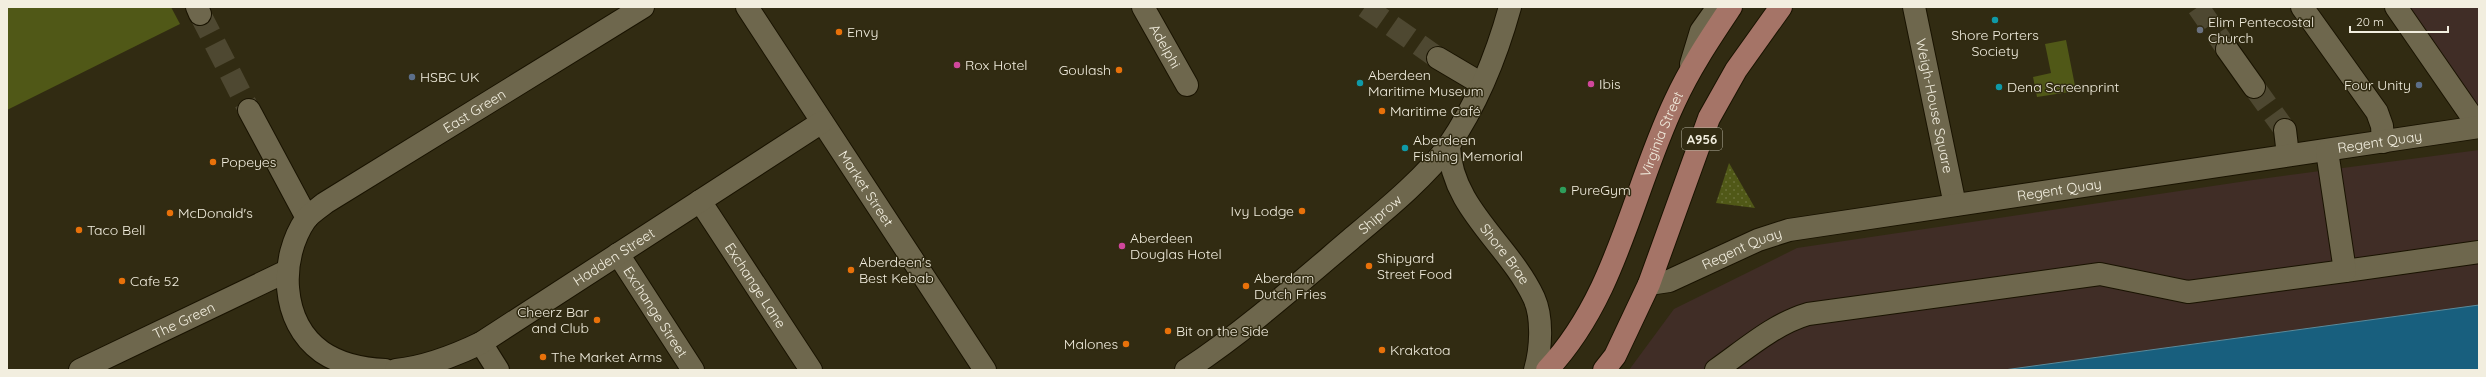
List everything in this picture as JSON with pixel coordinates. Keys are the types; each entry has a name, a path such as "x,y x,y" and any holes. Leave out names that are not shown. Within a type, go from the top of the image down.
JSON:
{"main road":[{"name":"Virginia Street","path":"1547,370 1565,351 1585,323 1609,273 1675,101 1689,75 1731,7"},
{"name":"A956","path":"1604,370 1615,356 1649,284 1709,118 1736,70 1781,7"}],"street":[{"name":"East Green","path":"307,218 325,203 643,7"},
{"name":"Market Street","path":"747,7 985,370"},
{"name":"Adelphi","path":"1142,7 1187,84"},
{"name":"Shiprow","path":"1186,370 1213,351 1404,194 1448,146 1473,105 1510,7"},
{"path":"1689,75 1694,49 1701,31 1718,7"},
{"name":"Weigh-House Square","path":"1914,7 1955,204"},
{"path":"2302,7 2376,112 2382,126 2383,142"},
{"path":"2396,7 2479,127"},
{"path":"2227,49 2254,87"},
{"path":"1438,58 1482,84"},
{"path":"249,110 307,218 299,231 287,270 292,311 299,327 321,351 338,366 385,370"},
{"name":"Hadden Street","path":"396,370 415,368 440,360 480,343 822,122"},
{"name":"Regent Quay","path":"1649,284 1668,281 1751,243 1790,230 1955,204 2479,127"},
{"path":"2285,130 2288,155"},
{"name":"Shore Brae","path":"1448,146 1452,170 1472,211 1521,275 1534,299 1540,332 1539,357 1535,370"},
{"path":"2327,150 2345,270"},
{"name":"Exchange Lane","path":"700,201 811,370"},
{"path":"1716,370 1774,328 1789,320 1808,314 2100,274 2188,292 2479,252"},
{"name":"Exchange Street","path":"618,254 693,370"},
{"name":"The Green","path":"80,370 287,270"},
{"path":"480,343 481,370"},
{"path":"480,343 498,370"}],"shaded area":[{"path":"2390,7 2479,7 2479,131"},
{"path":"2479,150 2479,370 1629,370 1674,309 1797,248 2253,180"}],"green space":[{"path":"7,7 171,7 180,24 7,110"},
{"path":"2066,40 2076,91 2037,97 2033,77 2051,73 2045,44"},
{"path":"1729,163 1755,208 1716,203"}],"water":[{"path":"2479,305 2479,370 2004,370"}],"tunnel":[{"path":"1365,7 1438,58"},
{"path":"2198,7 2227,49"},
{"path":"200,14 249,110"},
{"path":"2254,87 2285,130"}],"place":[{"name":"Shore Porters Society","path":"1995,20"},
{"name":"Elim Pentecostal Church","path":"2200,30"},
{"name":"Envy","path":"839,32"},
{"name":"Rox Hotel","path":"957,65"},
{"name":"Goulash","path":"1119,70"},
{"name":"HSBC UK","path":"412,77"},
{"name":"Aberdeen Maritime Museum","path":"1360,83"},
{"name":"Ibis","path":"1591,84"},
{"name":"Four Unity","path":"2419,85"},
{"name":"Dena Screenprint","path":"1999,87"},
{"name":"Maritime Café","path":"1382,111"},
{"name":"Aberdeen Fishing Memorial","path":"1405,148"},
{"name":"Popeyes","path":"213,162"},
{"name":"PureGym","path":"1563,190"},
{"name":"Ivy Lodge","path":"1302,211"},
{"name":"McDonald's","path":"170,213"},
{"name":"Taco Bell","path":"79,230"},
{"name":"Aberdeen Douglas Hotel","path":"1122,246"},
{"name":"Shipyard Street Food","path":"1369,266"},
{"name":"Aberdeen's Best Kebab","path":"851,270"},
{"name":"Cafe 52","path":"122,281"},
{"name":"Aberdam Dutch Fries","path":"1246,286"},
{"name":"Cheerz Bar and Club","path":"597,320"},
{"name":"Bit on the Side","path":"1168,331"},
{"name":"Malones","path":"1126,344"},
{"name":"Krakatoa","path":"1382,350"},
{"name":"The Market Arms","path":"543,357"}]}
